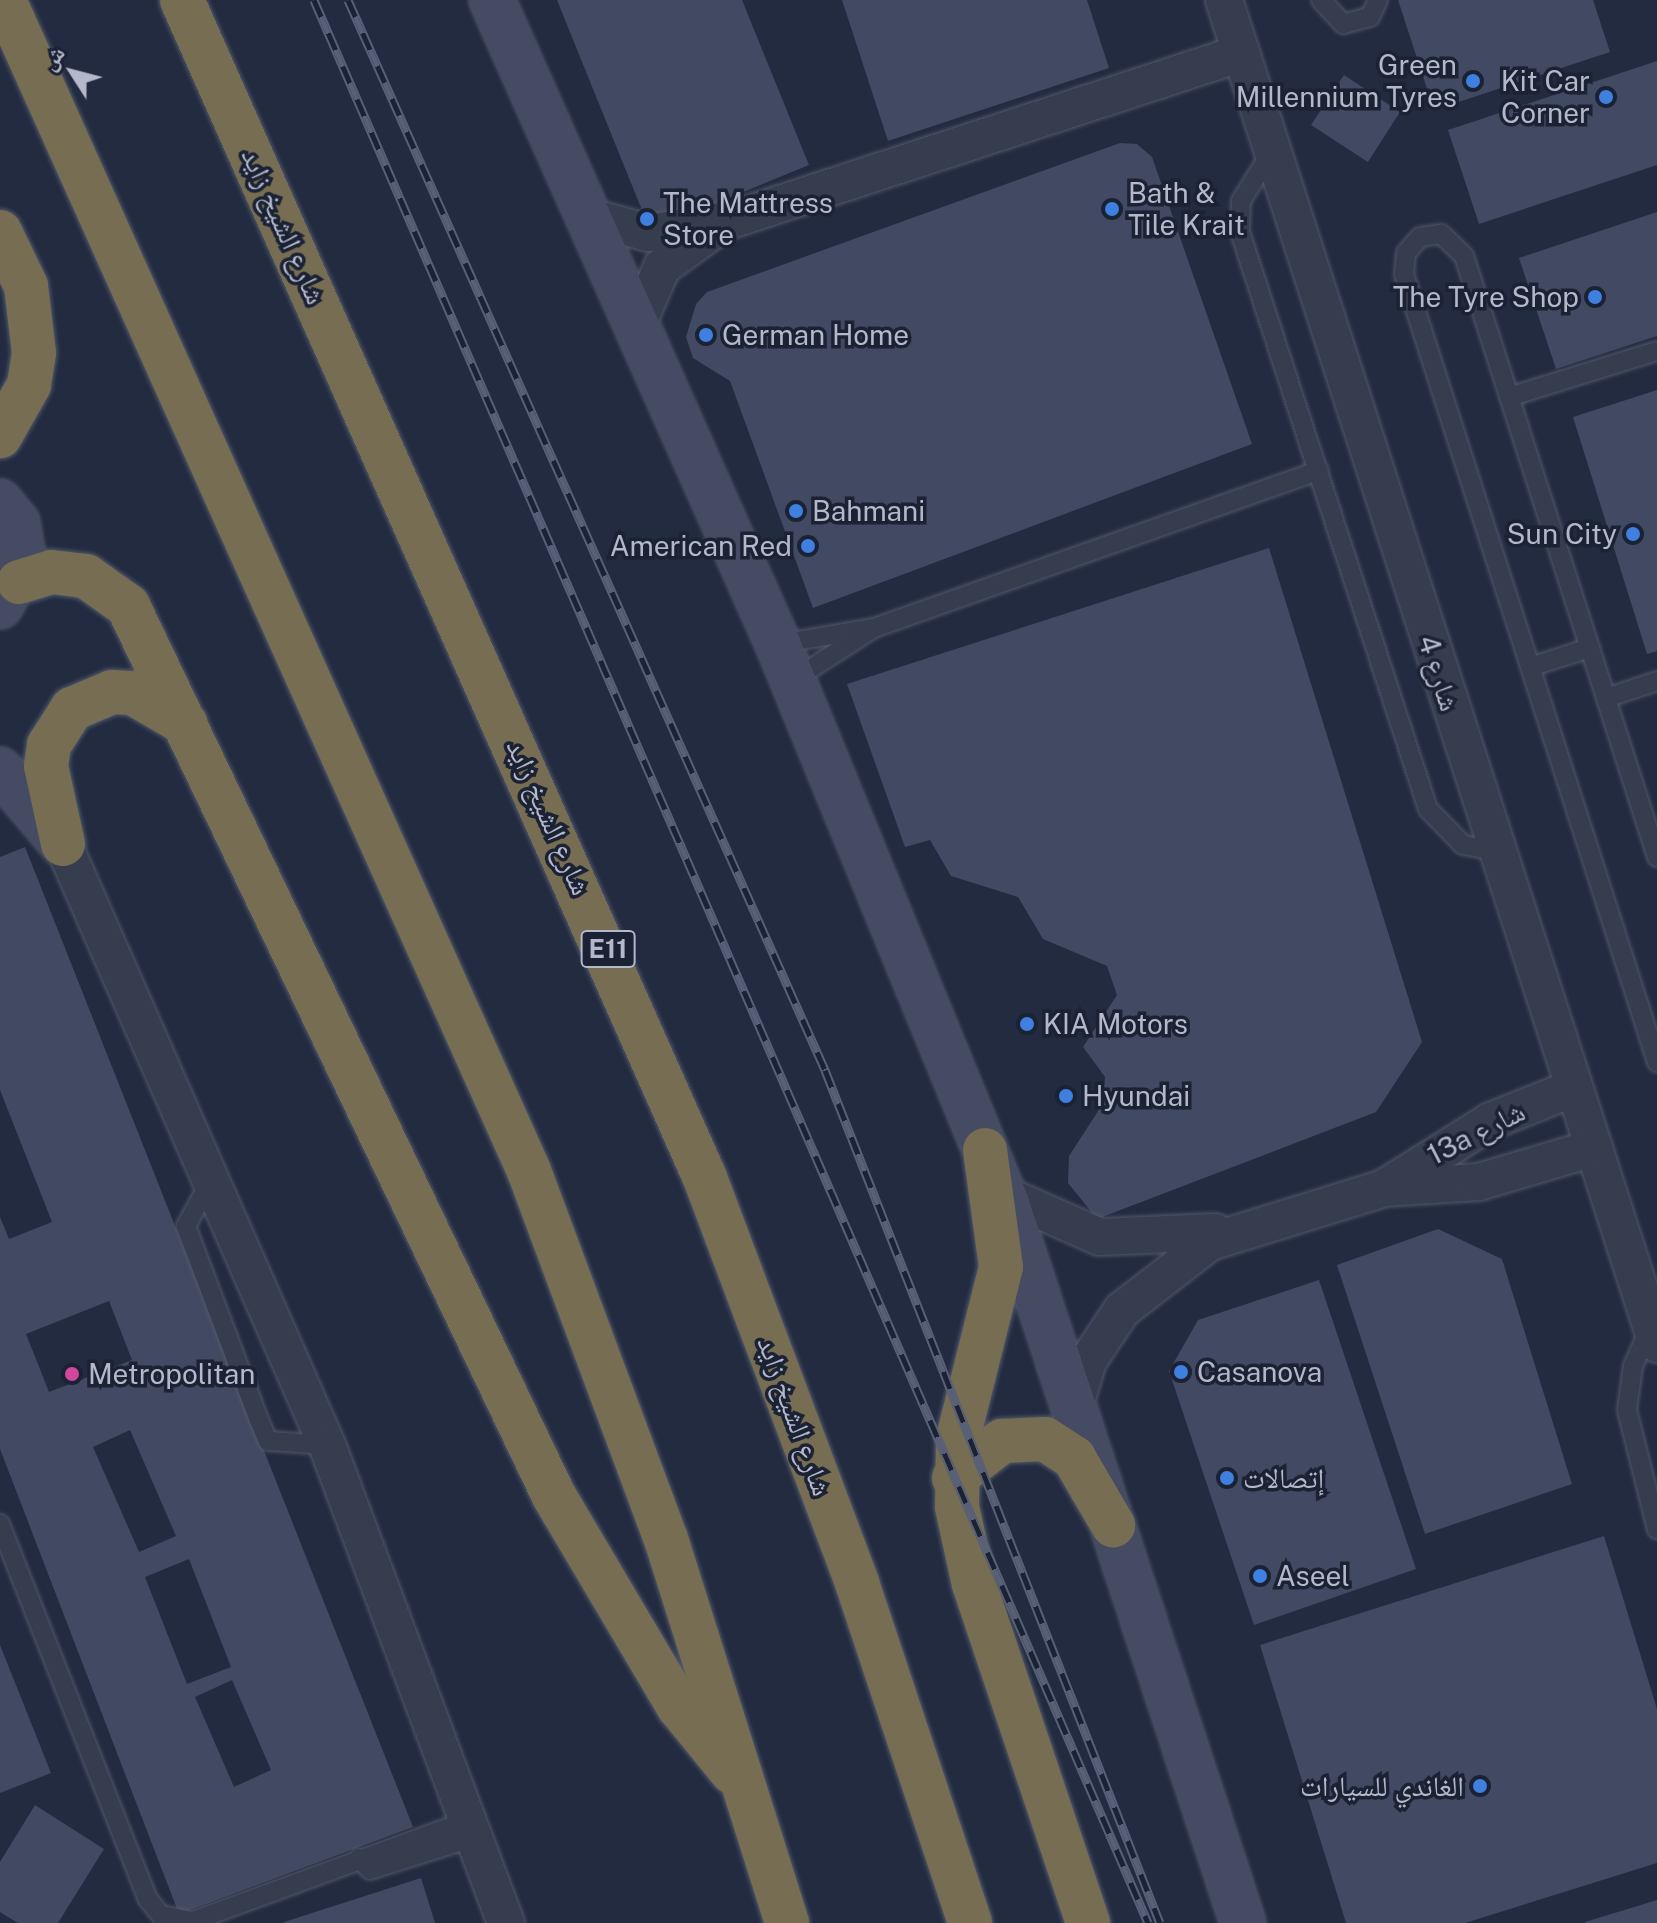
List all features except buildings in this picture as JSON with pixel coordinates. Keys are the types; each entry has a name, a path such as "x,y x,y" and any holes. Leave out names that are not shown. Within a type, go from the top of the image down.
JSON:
{"highway":[{"path":"4,0 479,1050 622,1416 746,1788 787,1923"},
{"name":"شارع الشيخ زايد","path":"182,0 705,1178 857,1583 970,1923"},
{"path":"0,232 26,286 34,353 29,385 0,436"},
{"path":"9,594 69,572 117,593 186,724 554,1496 679,1707 746,1788"},
{"path":"63,844 46,766 49,745 72,709 101,695 133,693 186,724"},
{"path":"985,1150 1001,1267 954,1478 974,1584 1088,1923"},
{"path":"954,1478 1002,1441 1045,1439 1074,1458 1113,1525"}],"street":[{"path":"492,0 639,320 786,662 1003,1194 1076,1401 1113,1525 1243,1923"},
{"name":"شارع 4","path":"1224,0 1654,1335"},
{"path":"593,218 649,233 734,219 1242,53"},
{"path":"639,320 651,283 676,253 734,219"},
{"path":"0,502 23,542 9,594"},
{"path":"0,770 63,844 211,1180 327,1445 475,1828 506,1923"},
{"name":"13a شارع","path":"1384,1188 1491,1121 1574,1088"},
{"name":"13a شارع","path":"1003,1194 1078,1231 1119,1241 1237,1230 1384,1188 1479,1182 1594,1148"},
{"name":"13a شارع","path":"1076,1401 1103,1334 1140,1290 1237,1230"}],"lane":[{"path":"1321,0 1343,24 1370,17 1378,0"},
{"path":"1271,153 1241,201 1240,232 1428,809 1463,845 1496,851"},
{"path":"1657,857 1459,246 1441,234 1420,237 1406,253 1404,274 1657,1062"},
{"path":"1509,397 1657,351"},
{"path":"786,662 1319,470"},
{"path":"786,662 874,628"},
{"path":"1530,667 1590,648"},
{"path":"1606,698 1657,681"},
{"path":"211,1180 186,1226 268,1441 327,1445"},
{"path":"1654,1335 1633,1366 1627,1410 1657,1529"},
{"path":"0,1524 153,1908 171,1920 193,1921 359,1858 475,1828"}],"railway":[{"path":"314,0 1148,1923"},
{"path":"348,0 825,1070 1160,1923"}],"place":[{"name":"Green Millennium Tyres","path":"1473,81"},
{"name":"Kit Car Corner","path":"1606,97"},
{"name":"Bath & Tile Krait","path":"1112,209"},
{"name":"The Mattress Store","path":"647,219"},
{"name":"The Tyre Shop","path":"1595,297"},
{"name":"German Home","path":"706,335"},
{"name":"Bahmani","path":"796,511"},
{"name":"Sun City","path":"1633,534"},
{"name":"American Red","path":"808,546"},
{"name":"KIA Motors","path":"1027,1024"},
{"name":"Hyundai","path":"1066,1096"},
{"name":"Casanova","path":"1181,1372"},
{"name":"Metropolitan","path":"72,1374"},
{"name":"إتصالات","path":"1227,1478"},
{"name":"Aseel","path":"1260,1576"},
{"name":"الغاندي للسيارات","path":"1480,1786"}]}
